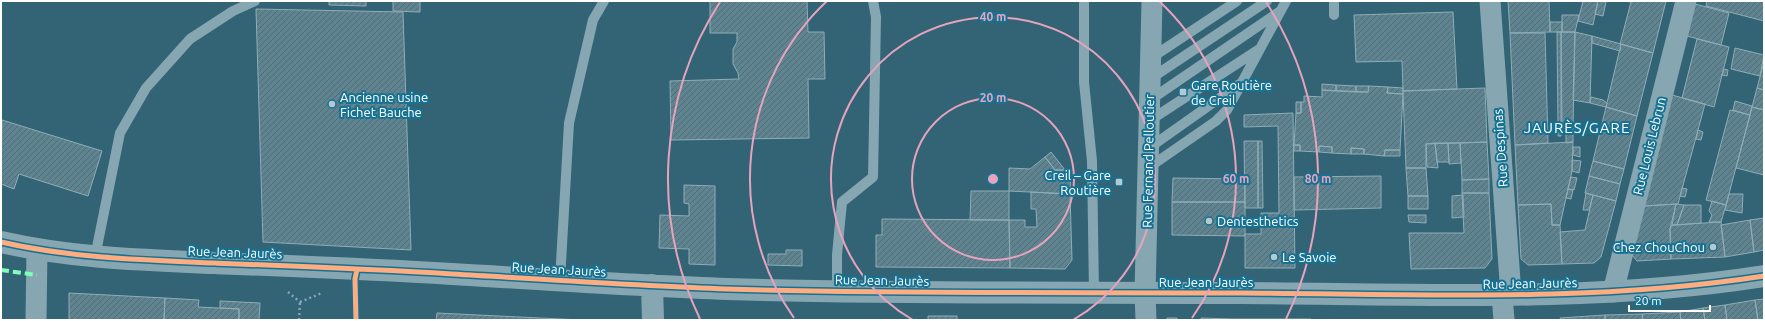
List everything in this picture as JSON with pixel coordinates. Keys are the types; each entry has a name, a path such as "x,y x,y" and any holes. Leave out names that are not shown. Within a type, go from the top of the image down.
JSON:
{"street":[{"name":"Rue Fernand Pelloutier","path":"1146,320 1145,293 1152,1"},
{"name":"Rue Despinas","path":"1490,1 1507,295 1504,320"},
{"name":"Rue Louis Lebrun","path":"1613,292 1686,1"},
{"name":"Rue Jean Jaurès","path":"1,242 37,250 95,257 729,289 1507,295 1613,292 1694,286 1764,276"},
{"path":"36,320 37,250"},
{"path":"652,286 653,320"}],"lane":[{"path":"95,257 120,133 146,88 190,39 233,11 255,1"},
{"path":"560,280 569,123 593,20 604,1"},
{"path":"837,290 837,255 842,202 873,177 876,17 873,1"},
{"path":"1084,1 1084,82 1092,161 1094,293"},
{"path":"1151,58 1237,1"},
{"path":"1150,79 1267,1"},
{"path":"1148,158 1222,116 1230,105 1286,1"},
{"path":"1334,1 1334,15"},
{"path":"1150,100 1281,10"},
{"path":"1149,121 1260,49"},
{"path":"1148,158 1242,82"}],"path":[{"path":"299,320 300,302"}],"building":[{"path":"329,1 366,1 366,6 329,5"},
{"path":"393,1 420,1 420,12 393,11"},
{"path":"710,1 807,1 808,32 824,32 825,79 808,79 809,138 671,140 670,81 739,79 738,73 733,64 733,49 737,42 737,33 710,33"},
{"path":"1508,1 1549,1 1550,32 1510,33"},
{"path":"1583,1 1598,1 1593,25 1578,21"},
{"path":"1598,1 1606,2 1603,16 1595,14"},
{"path":"1625,1 1666,1 1653,53 1620,44 1631,2"},
{"path":"1707,1 1764,1 1764,21 1706,6"},
{"path":"1695,4 1729,13 1721,45 1687,36"},
{"name":"Ancienne usine Fichet Bauche","path":"256,9 403,12 411,250 263,242"},
{"path":"1453,12 1457,89 1403,91 1402,61 1356,62 1354,15"},
{"path":"1562,15 1579,15 1575,32 1562,32"},
{"path":"1550,22 1562,22 1562,32 1550,32"},
{"path":"1557,32 1561,32 1562,125 1558,126"},
{"path":"1561,32 1575,32 1573,127 1561,127"},
{"path":"1575,32 1592,36 1590,103 1573,100"},
{"path":"1510,33 1545,33 1548,143 1515,145"},
{"path":"1592,36 1621,44 1620,51 1592,43"},
{"path":"1697,39 1729,47 1714,107 1682,98"},
{"path":"1621,44 1653,53 1637,116 1606,107"},
{"path":"1735,48 1764,55 1760,76 1731,69"},
{"path":"1764,62 1764,90 1757,88"},
{"path":"1724,69 1728,70 1727,76 1722,75"},
{"path":"1322,84 1336,85 1336,91 1322,90"},
{"path":"1336,85 1356,86 1356,92 1336,91"},
{"path":"1356,86 1369,86 1368,92 1356,92"},
{"path":"1369,86 1388,87 1387,93 1403,94 1400,150 1385,150 1384,156 1364,154 1364,149 1351,148 1351,154 1332,153 1332,147 1319,146 1319,152 1300,151 1300,145 1294,145 1296,113 1301,113 1301,102 1304,102 1304,96 1322,97 1322,90 1368,92"},
{"path":"1388,87 1403,88 1403,94 1387,93"},
{"path":"1485,88 1487,142 1426,144 1426,168 1406,168 1403,91"},
{"path":"1757,88 1764,90 1764,110 1752,107"},
{"path":"1672,95 1705,104 1678,204 1644,206"},
{"path":"1591,97 1603,100 1607,103 1606,107 1590,103"},
{"path":"1735,101 1752,106 1750,115 1733,110"},
{"path":"1296,102 1301,102 1301,113 1296,113"},
{"path":"1606,107 1637,116 1624,169 1593,161"},
{"path":"1752,107 1764,110 1764,175 1736,168"},
{"path":"1730,110 1750,115 1726,205 1706,200"},
{"path":"1293,113 1295,268 1245,268 1245,234 1261,234 1261,213 1279,213 1278,126 1244,127 1244,115"},
{"path":"2,120 102,151 88,196 19,174 14,189 1,184"},
{"path":"1562,125 1561,136 1558,136 1558,126"},
{"path":"1566,127 1573,127 1573,142 1566,143"},
{"path":"1698,130 1703,132 1701,140 1696,139"},
{"path":"1244,141 1258,141 1258,208 1245,208"},
{"path":"1258,141 1262,141 1263,208 1258,208"},
{"path":"1487,142 1489,179 1462,180 1460,143"},
{"path":"1573,142 1572,171 1560,225 1552,225 1551,204 1518,205 1515,145"},
{"path":"1435,143 1448,143 1449,162 1437,162"},
{"path":"1435,143 1438,168 1427,167 1426,144"},
{"path":"1448,143 1460,143 1461,163 1449,164"},
{"path":"1294,145 1300,145 1300,151 1294,151"},
{"path":"1319,146 1332,147 1332,153 1319,152"},
{"path":"1573,147 1580,147 1580,157 1573,155"},
{"path":"1351,148 1364,149 1364,154 1351,154"},
{"path":"1385,150 1400,150 1400,156 1384,156"},
{"path":"1051,152 1065,170 1055,170 1045,157"},
{"path":"1045,157 1055,170 1071,170 1070,194 1009,191 1009,168 1030,169"},
{"path":"1572,160 1581,161 1579,173 1572,171"},
{"path":"1593,161 1624,169 1620,184 1589,176"},
{"path":"1406,168 1426,168 1428,196 1408,196"},
{"path":"1381,176 1381,208 1294,210 1294,177"},
{"path":"1589,176 1620,184 1616,201 1585,193"},
{"path":"1571,177 1577,178 1574,190 1568,189"},
{"path":"1173,178 1245,179 1245,202 1172,202"},
{"path":"1489,179 1489,193 1462,193 1462,180"},
{"path":"684,185 715,186 715,265 689,264 689,249 659,248 660,215 689,216 689,204 684,203"},
{"path":"1682,188 1687,189 1685,197 1680,196"},
{"path":"1568,189 1573,190 1571,199 1566,198"},
{"path":"971,191 1009,191 1009,220 970,220"},
{"path":"1031,192 1070,194 1072,260 1065,269 1010,268 1009,220 1025,220 1025,227 1037,227 1036,209 1031,209"},
{"path":"1462,193 1489,193 1492,259 1485,268 1411,269 1409,233 1464,233"},
{"path":"1586,193 1593,195 1589,210 1583,210"},
{"path":"1729,194 1743,194 1742,213 1725,210"},
{"path":"1463,195 1464,217 1452,218 1452,196"},
{"path":"1593,195 1616,201 1601,257 1594,263 1562,264 1560,232 1585,230"},
{"path":"1408,196 1428,196 1428,209 1408,209"},
{"path":"1712,201 1726,205 1721,222 1709,222 1712,215 1709,211"},
{"name":"Dentesthetics","path":"1172,202 1245,202 1245,236 1172,235"},
{"path":"1551,204 1552,225 1560,225 1562,264 1528,265 1521,259 1518,205"},
{"path":"1676,204 1684,205 1677,225 1672,225"},
{"path":"1676,204 1670,229 1671,259 1637,261 1631,254 1644,206"},
{"path":"1684,205 1701,205 1701,223 1677,225"},
{"path":"1408,215 1426,215 1426,223 1409,222"},
{"path":"1764,218 1764,250 1754,252 1750,220"},
{"path":"882,219 1009,220 1010,268 876,267 876,235 882,235"},
{"path":"1750,220 1754,252 1725,257 1721,225"},
{"path":"1721,222 1725,257 1671,259 1670,229 1672,225"},
{"path":"786,250 802,250 802,266 768,265 768,254 786,254"},
{"path":"69,293 165,298 164,320 69,320"},
{"path":"165,298 199,300 198,307 239,309 239,320 164,320"},
{"path":"1764,299 1764,320 1758,320 1755,300"},
{"path":"1755,300 1758,320 1727,320 1725,305"},
{"path":"220,301 260,303 259,320 239,320 239,309 220,308"},
{"path":"1725,305 1727,320 1705,320 1703,308"},
{"path":"1703,308 1705,320 1681,320 1680,312"},
{"path":"1680,312 1681,320 1643,320 1642,314"},
{"path":"437,313 581,320 436,320"},
{"path":"1642,314 1643,320 1605,320 1605,315"},
{"path":"1605,315 1605,320 1561,320 1560,318"},
{"path":"928,316 957,316 957,320 928,320"},
{"path":"1167,318 1177,318 1177,320 1167,320"},
{"path":"1201,318 1233,319 1233,320 1201,320"},
{"path":"1311,319 1311,320 1233,320"}],"marked path":[{"path":"1,270 37,275"}],"cycle path":[{"path":"1,242 54,252 133,259 302,266 658,286 791,291 1438,295 1569,294 1699,285 1764,276"},
{"path":"356,320 355,279 357,269"}],"place":[{"name":"Gare Routière de Creil","path":"1183,92"},
{"name":"Ancienne usine Fichet Bauche","path":"332,104"},
{"name":"Creil – Gare Routière","path":"1119,182"},
{"name":"Dentesthetics","path":"1209,221"},
{"name":"Chez ChouChou","path":"1713,247"},
{"name":"Le Savoie","path":"1274,257"}],"district":[{"name":"JAURÈS/GARE","path":"1577,128"}]}
